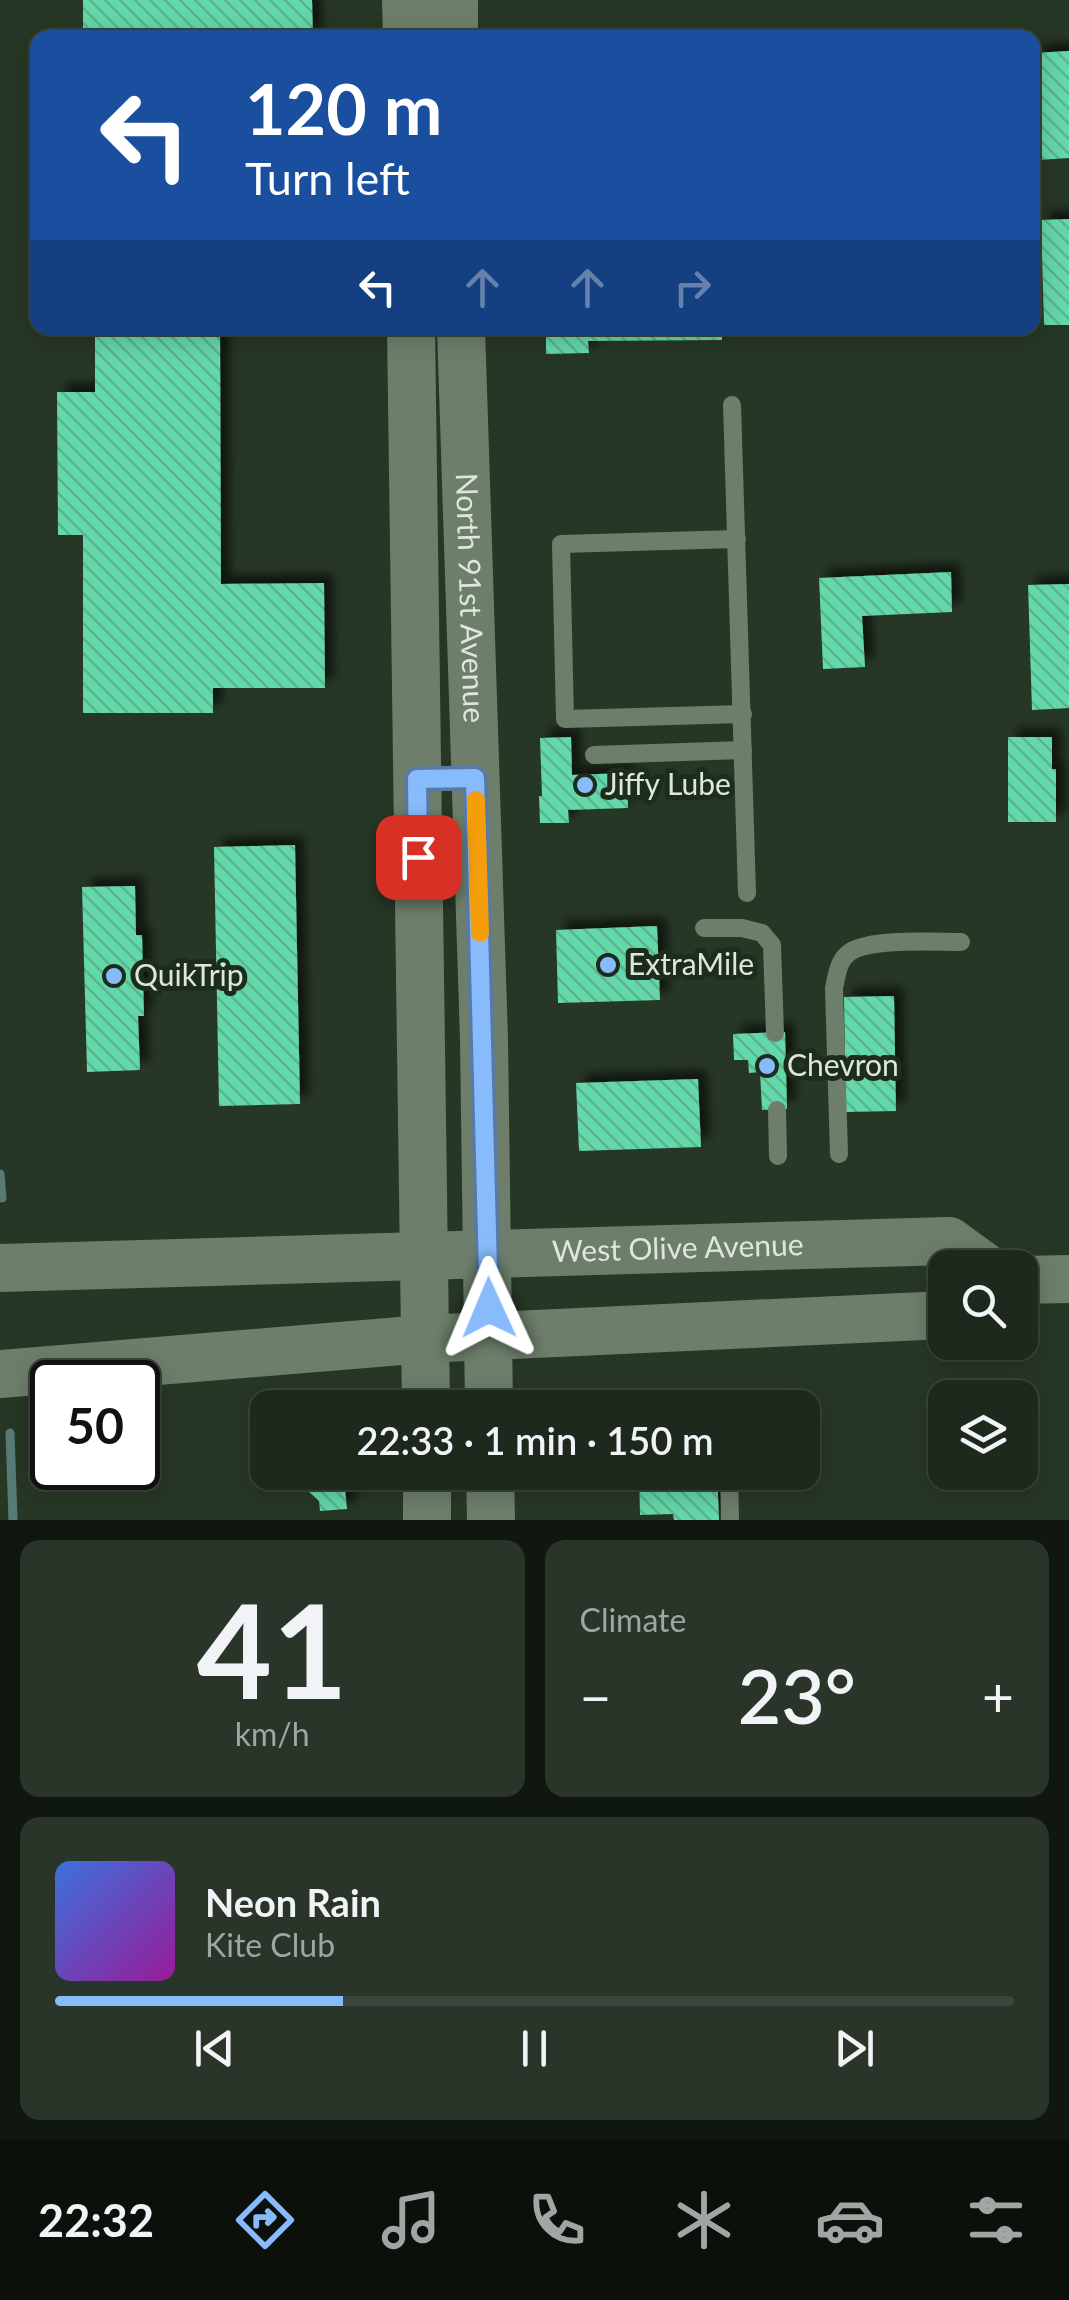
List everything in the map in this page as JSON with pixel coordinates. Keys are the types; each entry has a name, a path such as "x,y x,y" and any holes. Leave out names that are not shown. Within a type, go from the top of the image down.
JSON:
{"main road":[{"path":"406,0 407,30"},
{"path":"454,0 454,30"},
{"name":"North 91st Avenue","path":"411,335 426,1390"},
{"name":"North 91st Avenue","path":"461,335 489,1390"},
{"path":"413,406 462,406"},
{"path":"417,779 475,778"},
{"name":"West Olive Avenue","path":"0,1268 949,1241 961,1250"},
{"path":"1038,1280 1069,1279"},
{"path":"0,1374 425,1339 928,1316"},
{"path":"427,1490 428,1520"},
{"path":"490,1490 491,1520"}],"lane":[{"path":"732,405 747,893"},
{"path":"737,539 561,544 565,719 743,714"},
{"path":"594,755 744,750"},
{"path":"704,928 742,928 762,933 772,945 774,1032"},
{"path":"839,1154 834,988 838,966 850,952 872,944 961,942"},
{"path":"777,1110 778,1156"},
{"path":"729,1490 730,1520"}],"building":[{"path":"83,0 312,0 313,30 83,30"},
{"path":"1069,51 1069,158 1040,160 1040,53"},
{"path":"1069,219 1069,325 1044,325 1041,220"},
{"path":"95,335 220,335 221,584 324,583 325,688 213,688 213,713 83,713 83,535 58,535 57,392 95,392"},
{"path":"546,335 722,335 722,340 588,341 589,353 546,354"},
{"path":"951,572 952,612 862,616 865,667 823,669 819,578"},
{"path":"1069,584 1069,708 1032,710 1028,585"},
{"name":"Jiffy Lube","path":"571,737 572,775 627,773 628,808 568,810 569,823 540,823 540,738"},
{"path":"1008,737 1052,737 1056,822 1008,822"},
{"name":"QuikTrip","path":"295,845 300,1104 219,1106 214,847"},
{"name":"QuikTrip","path":"135,886 136,935 142,935 144,1016 138,1016 140,1070 87,1072 82,887"},
{"name":"ExtraMile","path":"657,926 660,1000 558,1003 556,930"},
{"path":"894,996 896,1111 846,1112 844,997"},
{"name":"Chevron","path":"785,1032 787,1109 762,1110 760,1072 749,1073 748,1060 734,1060 733,1034"},
{"name":"Chevron","path":"698,1079 701,1147 579,1151 576,1083"},
{"path":"307,1490 345,1490 347,1509 320,1511 319,1501"},
{"path":"639,1490 718,1490 719,1520 674,1520 673,1514 640,1515"}],"waterway":[{"path":"0,1174 2,1198"},
{"path":"10,1433 13,1520"}],"slow traffic":[{"path":"476,800 480,933"}],"place":[{"name":"Jiffy Lube","path":"585,785"},
{"name":"ExtraMile","path":"608,965"},
{"name":"QuikTrip","path":"114,976"},
{"name":"Chevron","path":"767,1066"}],"route":[{"path":"418,857 417,779 475,778 489,1308"}]}
